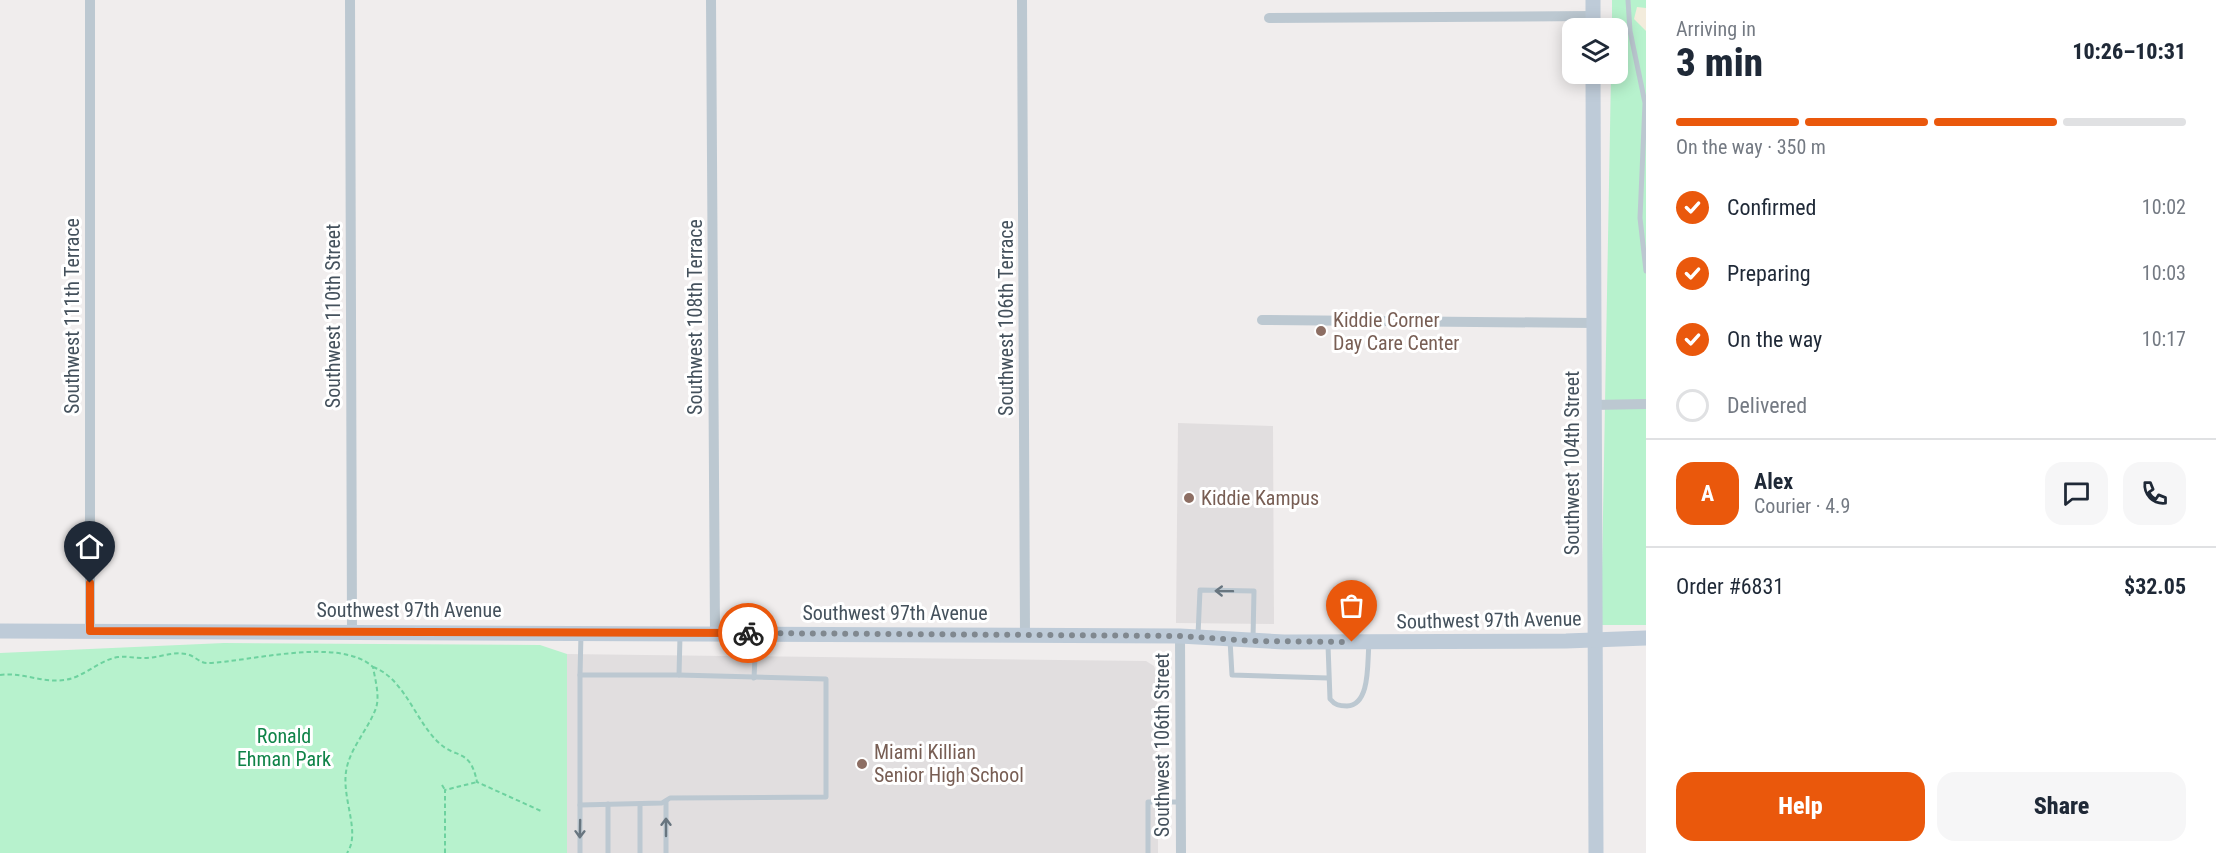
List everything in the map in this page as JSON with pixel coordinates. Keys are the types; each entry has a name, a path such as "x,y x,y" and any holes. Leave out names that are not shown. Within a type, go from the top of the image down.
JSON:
{"street":[{"name":"Southwest 111th Terrace","path":"90,0 90,631"},
{"name":"Southwest 110th Street","path":"350,0 352,631"},
{"name":"Southwest 108th Terrace","path":"711,0 715,633"},
{"name":"Southwest 106th Terrace","path":"1022,0 1025,635"},
{"path":"1269,18 1593,15"},
{"name":"Southwest 104th Street","path":"1593,84 1596,853"},
{"path":"1262,320 1593,323"},
{"path":"1593,405 1646,404"},
{"name":"Southwest 97th Avenue","path":"0,631 1180,636 1253,641 1328,642 1646,638"},
{"name":"Southwest 106th Street","path":"1180,636 1181,853"}],"lane":[{"path":"1628,0 1630,31 1645,103 1640,218 1646,271"},
{"path":"1198,637 1200,590 1254,591 1253,641"},
{"path":"580,853 581,632"},
{"path":"679,675 680,633"},
{"path":"754,678 756,633"},
{"path":"1230,639 1232,675 1328,678"},
{"path":"1328,642 1329,694 1333,703 1343,706 1357,704 1366,683 1369,642"},
{"path":"580,675 826,679 826,797 670,798 666,801 640,804 580,805"},
{"path":"666,801 666,853"},
{"path":"1148,853 1148,802 1180,802"},
{"path":"608,804 608,853"},
{"path":"640,804 640,853"}],"path":[{"path":"0,675 67,680 108,659 149,658 184,653 207,663 288,653 357,656 395,680 406,700 440,744 464,755 471,764 477,782"},
{"path":"347,853 352,845 354,832 345,795 346,769 376,707 373,666"},
{"path":"445,790 477,782 541,811"},
{"path":"442,785 445,790 445,853"}],"shaded area":[{"path":"1178,423 1273,426 1274,624 1176,623"},
{"name":"Miami Killian Senior High School","path":"567,654 1146,661 1154,666 1157,674 1158,853 567,853"}],"green space":[{"path":"1612,0 1646,0 1646,625 1601,625 1611,84 1628,84 1628,18 1612,18"},
{"name":"Ronald Ehman Park","path":"224,643 540,645 567,654 567,853 0,853 0,653"}],"sand":[{"path":"1637,7 1646,8 1646,31 1634,19"}],"way so far":[{"path":"748,633 1180,636 1253,641 1352,642"}],"place":[{"name":"Kiddie Corner Day Care Center","path":"1321,331"},
{"name":"Kiddie Kampus","path":"1189,498"},
{"name":"Miami Killian Senior High School","path":"862,764"}],"route":[{"path":"90,583 90,631 748,633"}]}
